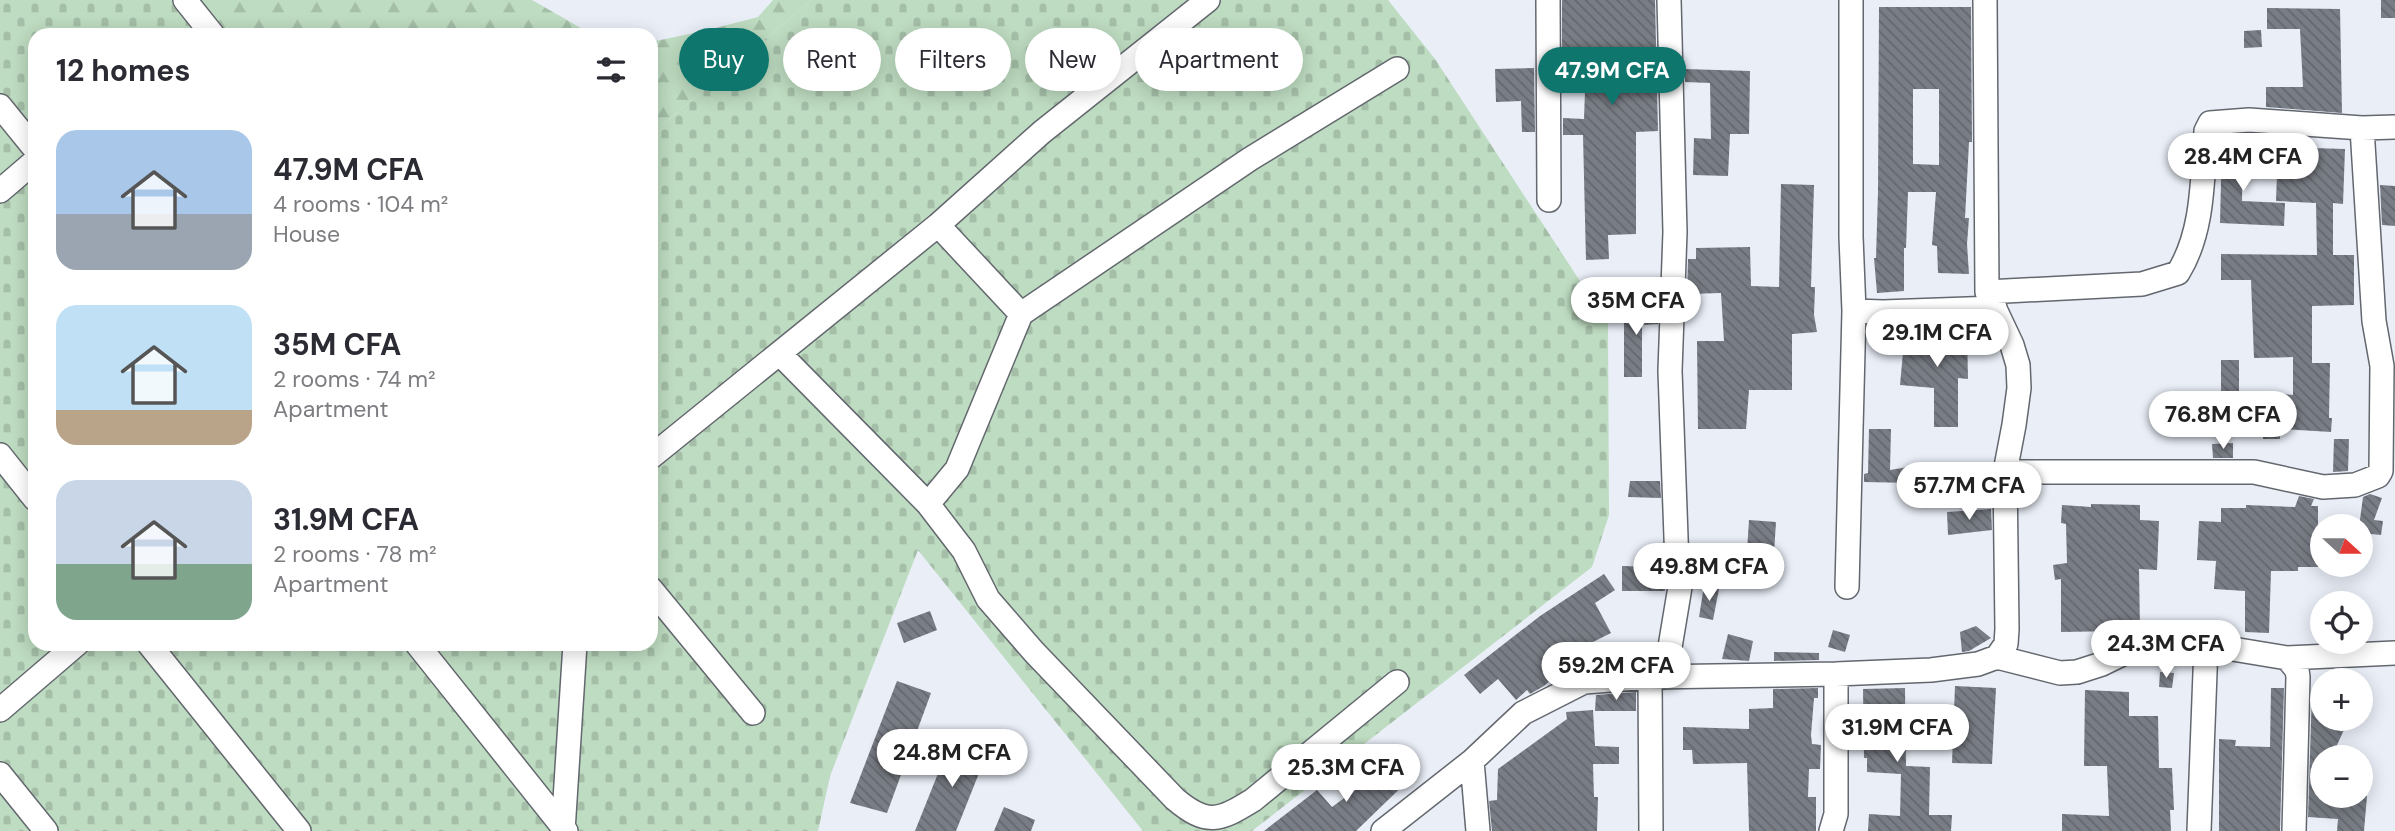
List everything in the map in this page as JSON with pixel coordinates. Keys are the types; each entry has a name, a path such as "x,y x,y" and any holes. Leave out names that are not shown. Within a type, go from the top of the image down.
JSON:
{"street":[{"path":"185,0 201,28"},
{"path":"658,451 938,225 1042,132 1208,0"},
{"path":"1548,0 1549,200"},
{"path":"1651,831 1658,677 1680,587 1670,371 1675,232 1669,0"},
{"path":"1847,587 1854,311 1851,225 1851,0"},
{"path":"1985,0 1991,300 2012,345 2018,365 2014,425 2005,472 2006,644 1997,657"},
{"path":"928,504 957,469 1021,314 1250,159 1397,69"},
{"path":"0,106 28,140"},
{"path":"1854,311 1883,312 2142,284 2178,273 2189,256 2196,234 2206,131 2210,123 2249,121 2362,128 2395,127"},
{"path":"2005,472 2254,472 2323,487 2355,485 2378,476 2381,471 2382,366 2374,321 2362,128"},
{"path":"0,191 28,167"},
{"path":"938,225 1021,314"},
{"path":"780,354 928,504 964,551 988,599 1034,652 1192,814 1214,819 1232,813 1253,800 1396,682"},
{"path":"0,455 28,490"},
{"path":"658,598 753,713"},
{"path":"1383,831 1472,761 1523,713 1584,682 1658,677 1836,674 1942,668 1978,664 1997,657 2060,673 2077,672 2102,664 2145,643 2164,640 2287,658 2395,653"},
{"path":"2199,831 2206,646"},
{"path":"0,710 69,651"},
{"path":"155,651 299,831"},
{"path":"423,651 564,830"},
{"path":"564,830 575,651"},
{"path":"2287,658 2297,670 2298,677 2294,831"},
{"path":"1831,831 1836,814 1836,674"},
{"path":"1472,761 1478,831"},
{"path":"0,774 46,831"}],"green space":[{"path":"0,0 194,0 216,28 28,28 28,651 658,651 658,128 703,91 769,91 769,36 812,0 1388,0 1435,59 1608,324 1609,515 1592,567 1252,831 1143,831 918,550 830,776 818,831 0,831"},
{"path":"194,0 532,0 581,28 216,28"},
{"path":"773,0 812,0 769,36 769,28 716,28 758,17"},
{"path":"679,36 679,91 703,91 658,128 658,41"}],"building":[{"path":"1562,0 1655,0 1658,131 1636,132 1636,234 1608,235 1609,259 1586,260 1583,135 1563,135 1563,118 1584,119 1586,63 1562,64"},
{"path":"2381,0 2395,0 2395,18 2381,18"},
{"path":"1879,7 1971,7 1972,142 1969,142 1965,218 1969,218 1969,274 1938,273 1937,246 1932,245 1936,192 1908,192 1904,291 1877,293 1874,258 1878,192","holes":["1913,89 1939,89 1939,165 1913,164"]},
{"path":"2267,8 2340,9 2342,113 2266,107 2266,87 2303,87 2300,29 2267,29"},
{"path":"2261,30 2262,47 2244,48 2244,31"},
{"path":"1534,68 1535,132 1522,132 1521,101 1496,102 1495,69"},
{"path":"1685,69 1750,71 1749,134 1730,134 1728,176 1693,175 1694,138 1711,139 1710,83 1685,82"},
{"path":"2222,140 2243,141 2242,201 2285,203 2284,226 2220,223"},
{"path":"2278,147 2345,149 2343,204 2333,203 2333,255 2354,255 2354,305 2312,306 2312,363 2330,363 2331,432 2280,429 2280,439 2263,439 2263,404 2267,405 2269,392 2293,395 2293,357 2254,358 2251,280 2221,280 2221,254 2317,255 2316,203 2276,201"},
{"path":"1781,184 1814,185 1811,287 1815,287 1814,315 1817,332 1792,334 1792,390 1749,390 1746,429 1698,429 1697,341 1724,341 1721,293 1687,294 1688,259 1696,259 1696,248 1750,247 1751,286 1779,287"},
{"path":"2380,185 2395,186 2395,226 2382,225"},
{"path":"1658,304 1658,324 1642,325 1642,377 1624,377 1624,308"},
{"path":"1905,331 1937,334 1937,331 1967,331 1968,379 1958,378 1958,427 1934,427 1934,388 1900,385"},
{"path":"2221,360 2239,360 2239,400 2221,400"},
{"path":"1869,429 1891,429 1890,470 1925,464 1927,480 1914,483 1864,482 1864,474 1868,473"},
{"path":"2334,439 2349,439 2348,471 2333,472"},
{"path":"2233,443 2233,458 2213,458 2212,444"},
{"path":"1630,481 1660,481 1661,498 1628,497"},
{"path":"2370,494 2382,498 2374,520 2383,521 2381,535 2373,534 2373,514 2361,514 2363,497"},
{"path":"2299,496 2314,499 2311,506 2318,506 2318,514 2310,514 2310,567 2298,567 2298,571 2271,571 2269,633 2245,632 2245,591 2214,589 2216,561 2197,560 2199,521 2221,522 2221,508 2246,508 2246,505 2295,507"},
{"path":"2091,504 2140,505 2140,520 2159,521 2157,570 2139,569 2140,630 2119,640 2118,631 2061,632 2061,579 2055,580 2053,565 2067,563 2066,524 2061,523 2062,505 2091,507"},
{"path":"1991,509 1992,530 1948,535 1947,512"},
{"path":"1749,520 1776,522 1773,568 1746,566"},
{"path":"1622,566 1663,567 1665,591 1622,591"},
{"path":"1604,574 1615,590 1595,603 1611,633 1565,656 1571,663 1544,686 1530,694 1527,690 1516,700 1498,679 1480,694 1464,675 1540,616"},
{"path":"1704,586 1719,589 1713,620 1699,617"},
{"path":"930,611 937,630 904,643 897,623"},
{"path":"1976,626 1991,638 1969,651 1962,652 1960,632"},
{"path":"1833,630 1850,635 1845,652 1828,647"},
{"path":"1728,634 1753,641 1749,661 1722,659"},
{"path":"1774,652 1819,653 1819,660 1774,661"},
{"path":"2160,672 2174,673 2172,688 2159,687"},
{"path":"897,681 931,693 887,813 850,803"},
{"path":"1955,686 1996,688 1992,764 1952,763"},
{"path":"1818,688 1818,698 1814,698 1811,735 1812,744 1821,745 1820,769 1809,769 1808,797 1816,797 1816,831 1749,831 1747,763 1693,764 1692,750 1683,750 1683,727 1749,729 1749,709 1773,708 1773,689"},
{"path":"1905,688 1906,766 1930,767 1929,815 1952,815 1951,831 1868,831 1869,814 1900,816 1901,774 1867,772 1867,758 1864,758 1863,689"},
{"path":"2271,688 2284,688 2280,831 2219,831 2219,739 2236,740 2235,746 2270,747"},
{"path":"2085,690 2129,692 2129,716 2158,716 2159,768 2172,768 2174,810 2170,810 2171,831 2062,831 2062,814 2109,816 2107,766 2084,766"},
{"path":"1636,692 1636,711 1595,711 1596,695"},
{"path":"1593,710 1595,746 1619,747 1619,764 1593,764 1594,797 1598,797 1597,831 1492,831 1489,801 1497,800 1498,769 1567,719 1566,712"},
{"path":"2311,731 2343,731 2337,745 2310,745"},
{"path":"951,741 987,753 956,831 915,831"},
{"path":"2310,754 2310,808 2366,808 2364,831 2337,831 2338,819 2308,817"},
{"path":"1400,759 1416,773 1356,831 1264,831 1317,790 1332,807 1355,790 1353,788"},
{"path":"1004,807 1035,820 1031,831 994,831"}]}
